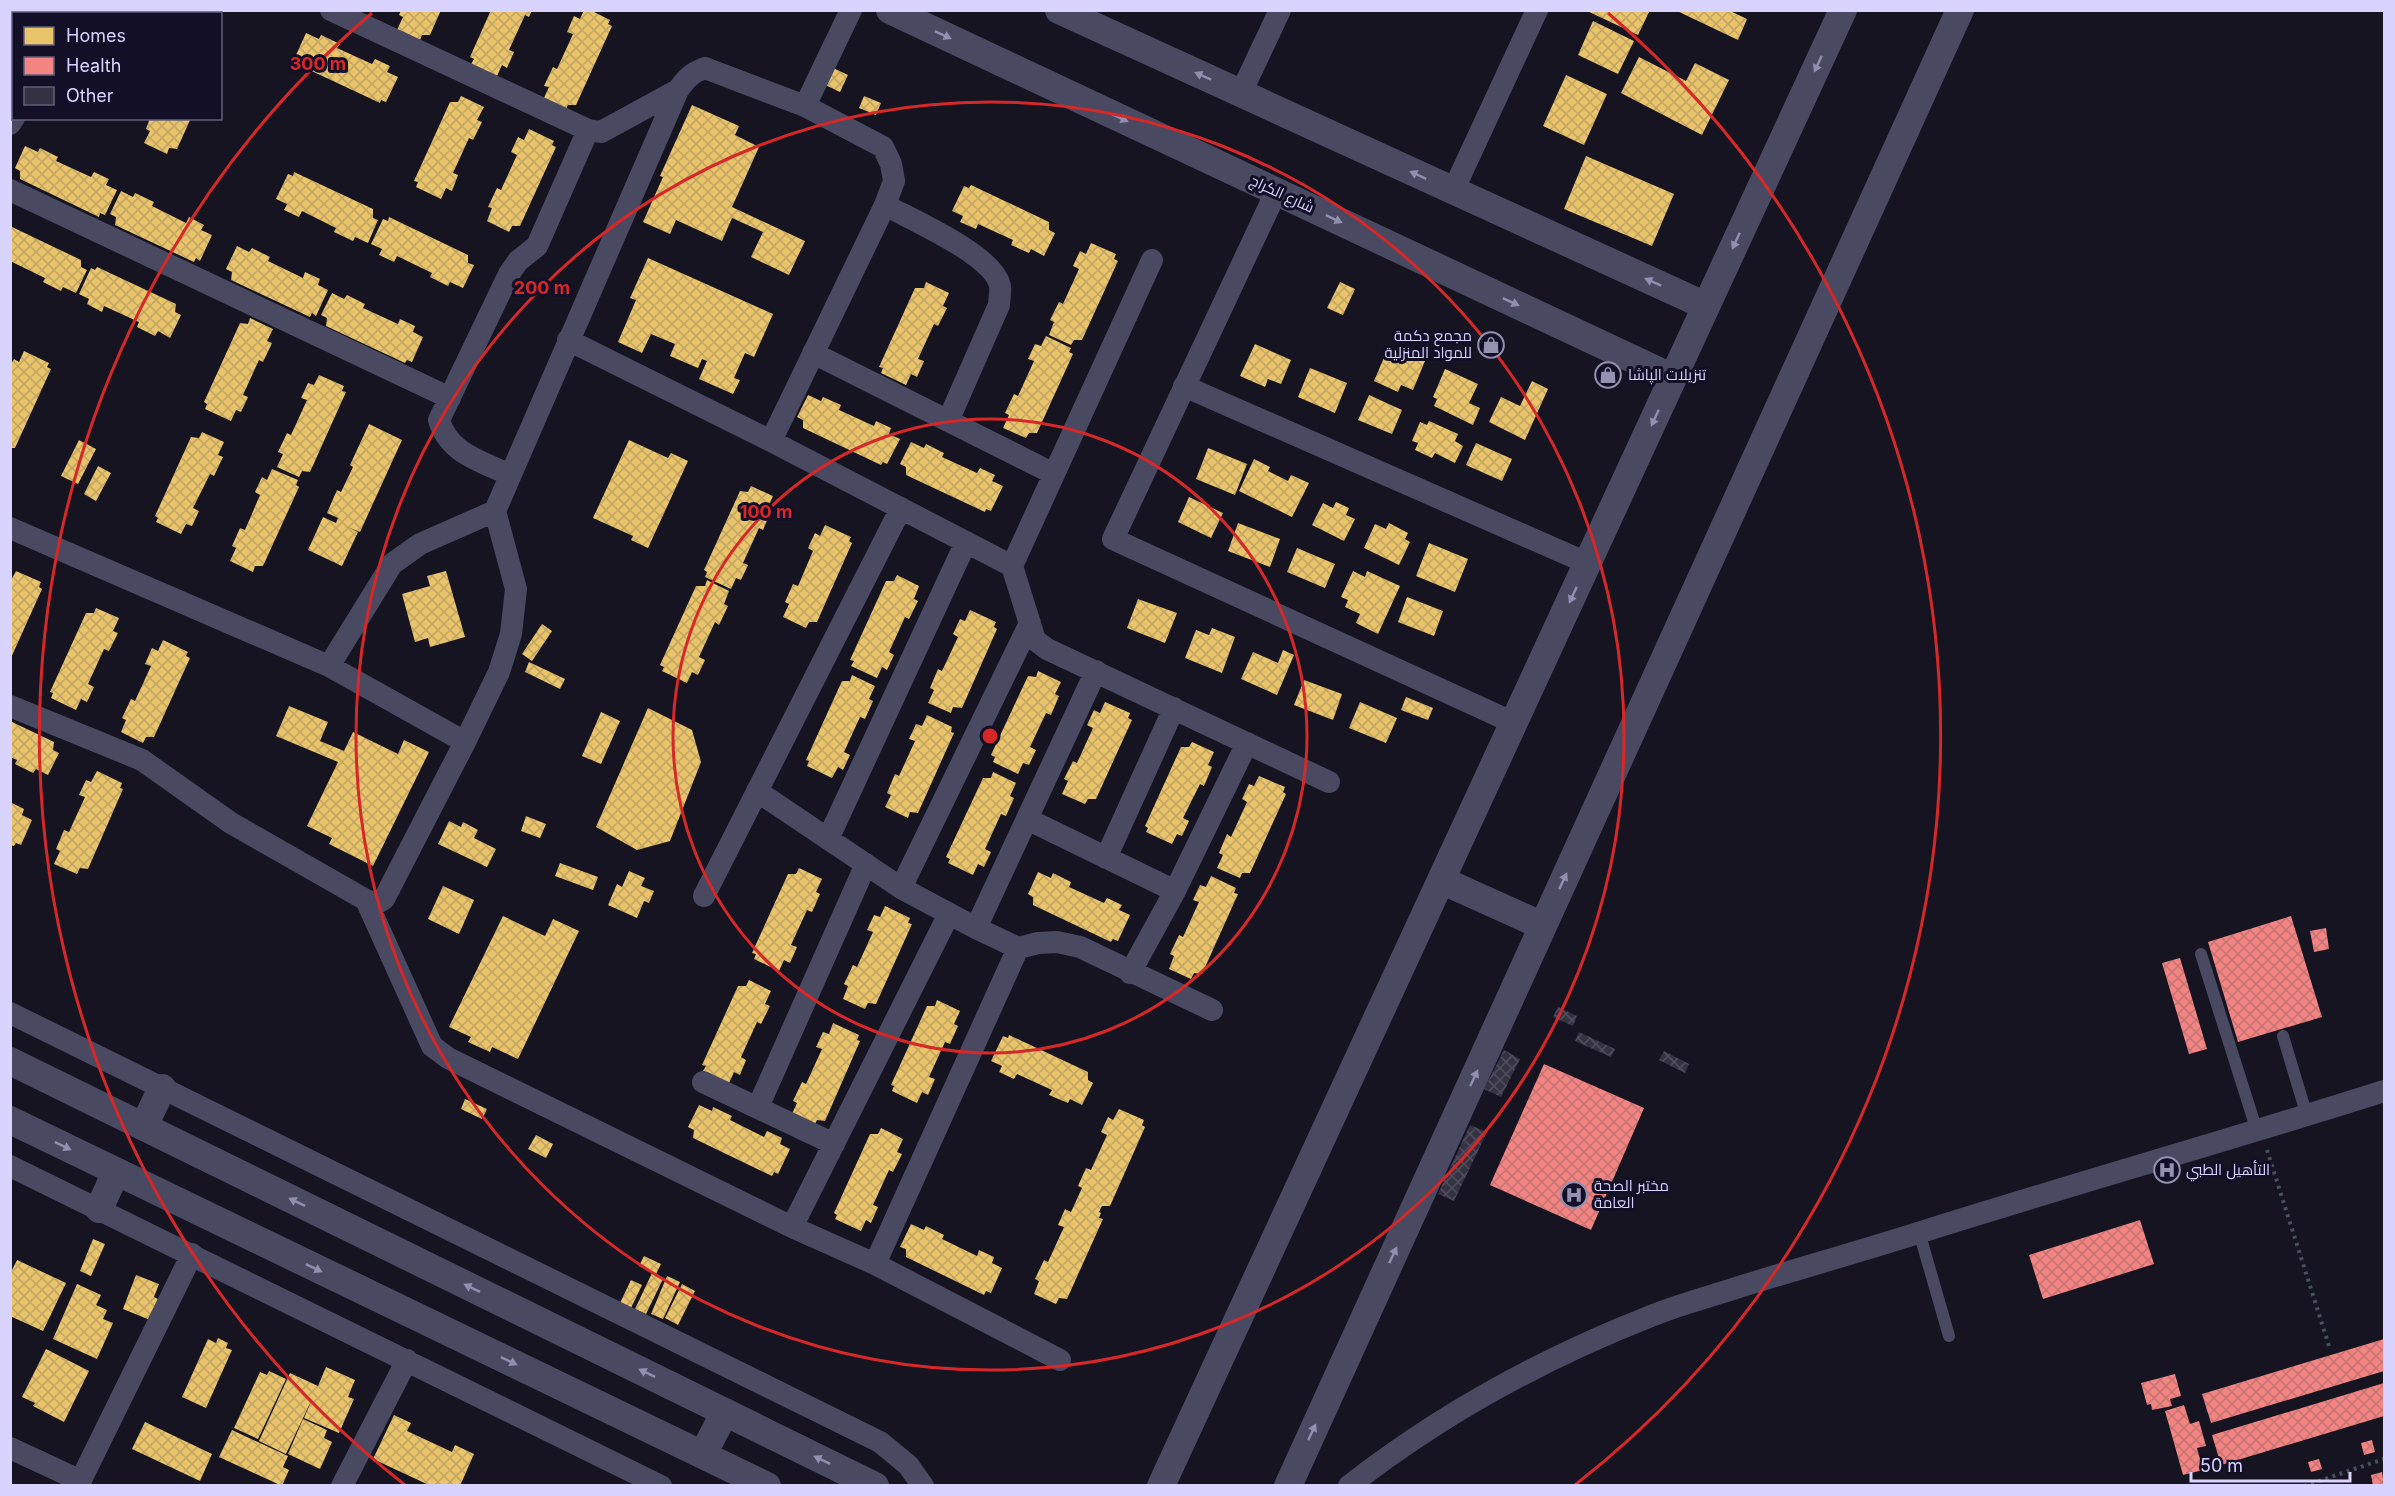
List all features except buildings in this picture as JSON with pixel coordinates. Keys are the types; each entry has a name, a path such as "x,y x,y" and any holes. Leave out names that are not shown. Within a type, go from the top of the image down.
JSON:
{"street":[{"path":"331,10 588,130 601,132 678,90"},
{"path":"805,106 851,10"},
{"name":"شارع الكراج","path":"890,10 1673,378"},
{"path":"1059,10 1706,306"},
{"path":"1241,93 1280,10"},
{"path":"1453,190 1537,10"},
{"path":"1161,1485 1843,10"},
{"path":"1288,1485 1960,10"},
{"path":"10,706 142,760 231,823 366,900 376,904 384,899 465,742 498,672 511,634 516,589 495,512 678,90 693,72 705,68 805,106 883,147 891,164 894,181 885,205 771,441"},
{"path":"510,475 454,447 444,435 439,420 509,274 518,261 537,246 588,130"},
{"path":"10,190 450,398"},
{"path":"1276,192 1113,539 1514,723"},
{"path":"885,205 975,254 1000,284 999,304 948,421"},
{"path":"1152,260 1012,566 1035,640 1047,649 1329,782"},
{"path":"568,340 771,441 1012,566"},
{"path":"813,353 1054,474"},
{"path":"1184,386 1587,563"},
{"path":"704,896 901,508"},
{"path":"329,666 392,564 420,544 495,512"},
{"path":"10,528 329,666 465,742"},
{"path":"828,839 966,542"},
{"path":"901,888 1030,623"},
{"path":"976,928 1096,671"},
{"path":"1106,858 1174,708"},
{"path":"1130,973 1175,891 1247,743"},
{"path":"757,791 901,888 976,928 1018,948 1038,943 1056,942 1080,947 1130,973 1212,1010"},
{"path":"1027,819 1175,891"},
{"path":"758,1107 866,864"},
{"path":"1441,880 1543,926"},
{"path":"366,900 432,1046 448,1058 792,1227 875,1264 1059,1360"},
{"path":"792,1227 949,914"},
{"path":"875,1264 1018,948"},
{"path":"10,1013 880,1442 908,1465 923,1485"},
{"path":"10,1060 875,1485"},
{"path":"703,1082 834,1144"},
{"path":"144,1126 162,1088"},
{"path":"1349,1485 1392,1454 1474,1402 1578,1347 1653,1315 1964,1217 2259,1131 2385,1091"},
{"path":"10,1120 767,1485"},
{"path":"10,1166 661,1485"},
{"path":"99,1209 116,1172"},
{"path":"10,1448 80,1483 192,1254"},
{"path":"342,1485 407,1360"},
{"path":"703,1454 725,1412"}],"lane":[{"path":"2201,954 2259,1131"},
{"path":"2283,1036 2307,1116"},
{"path":"1919,1232 1949,1336"}],"path":[{"path":"2259,1131 2330,1349"},
{"path":"2304,1485 2385,1459"}],"place":[{"name":"مجمع دكمة للمواد المنزلية","path":"1491,345"},
{"name":"تنزيلات الپاشا","path":"1608,375"},
{"name":"التأهيل الطبي","path":"2167,1170"},
{"name":"مختبر الصحة العامة","path":"1574,1195"}]}
